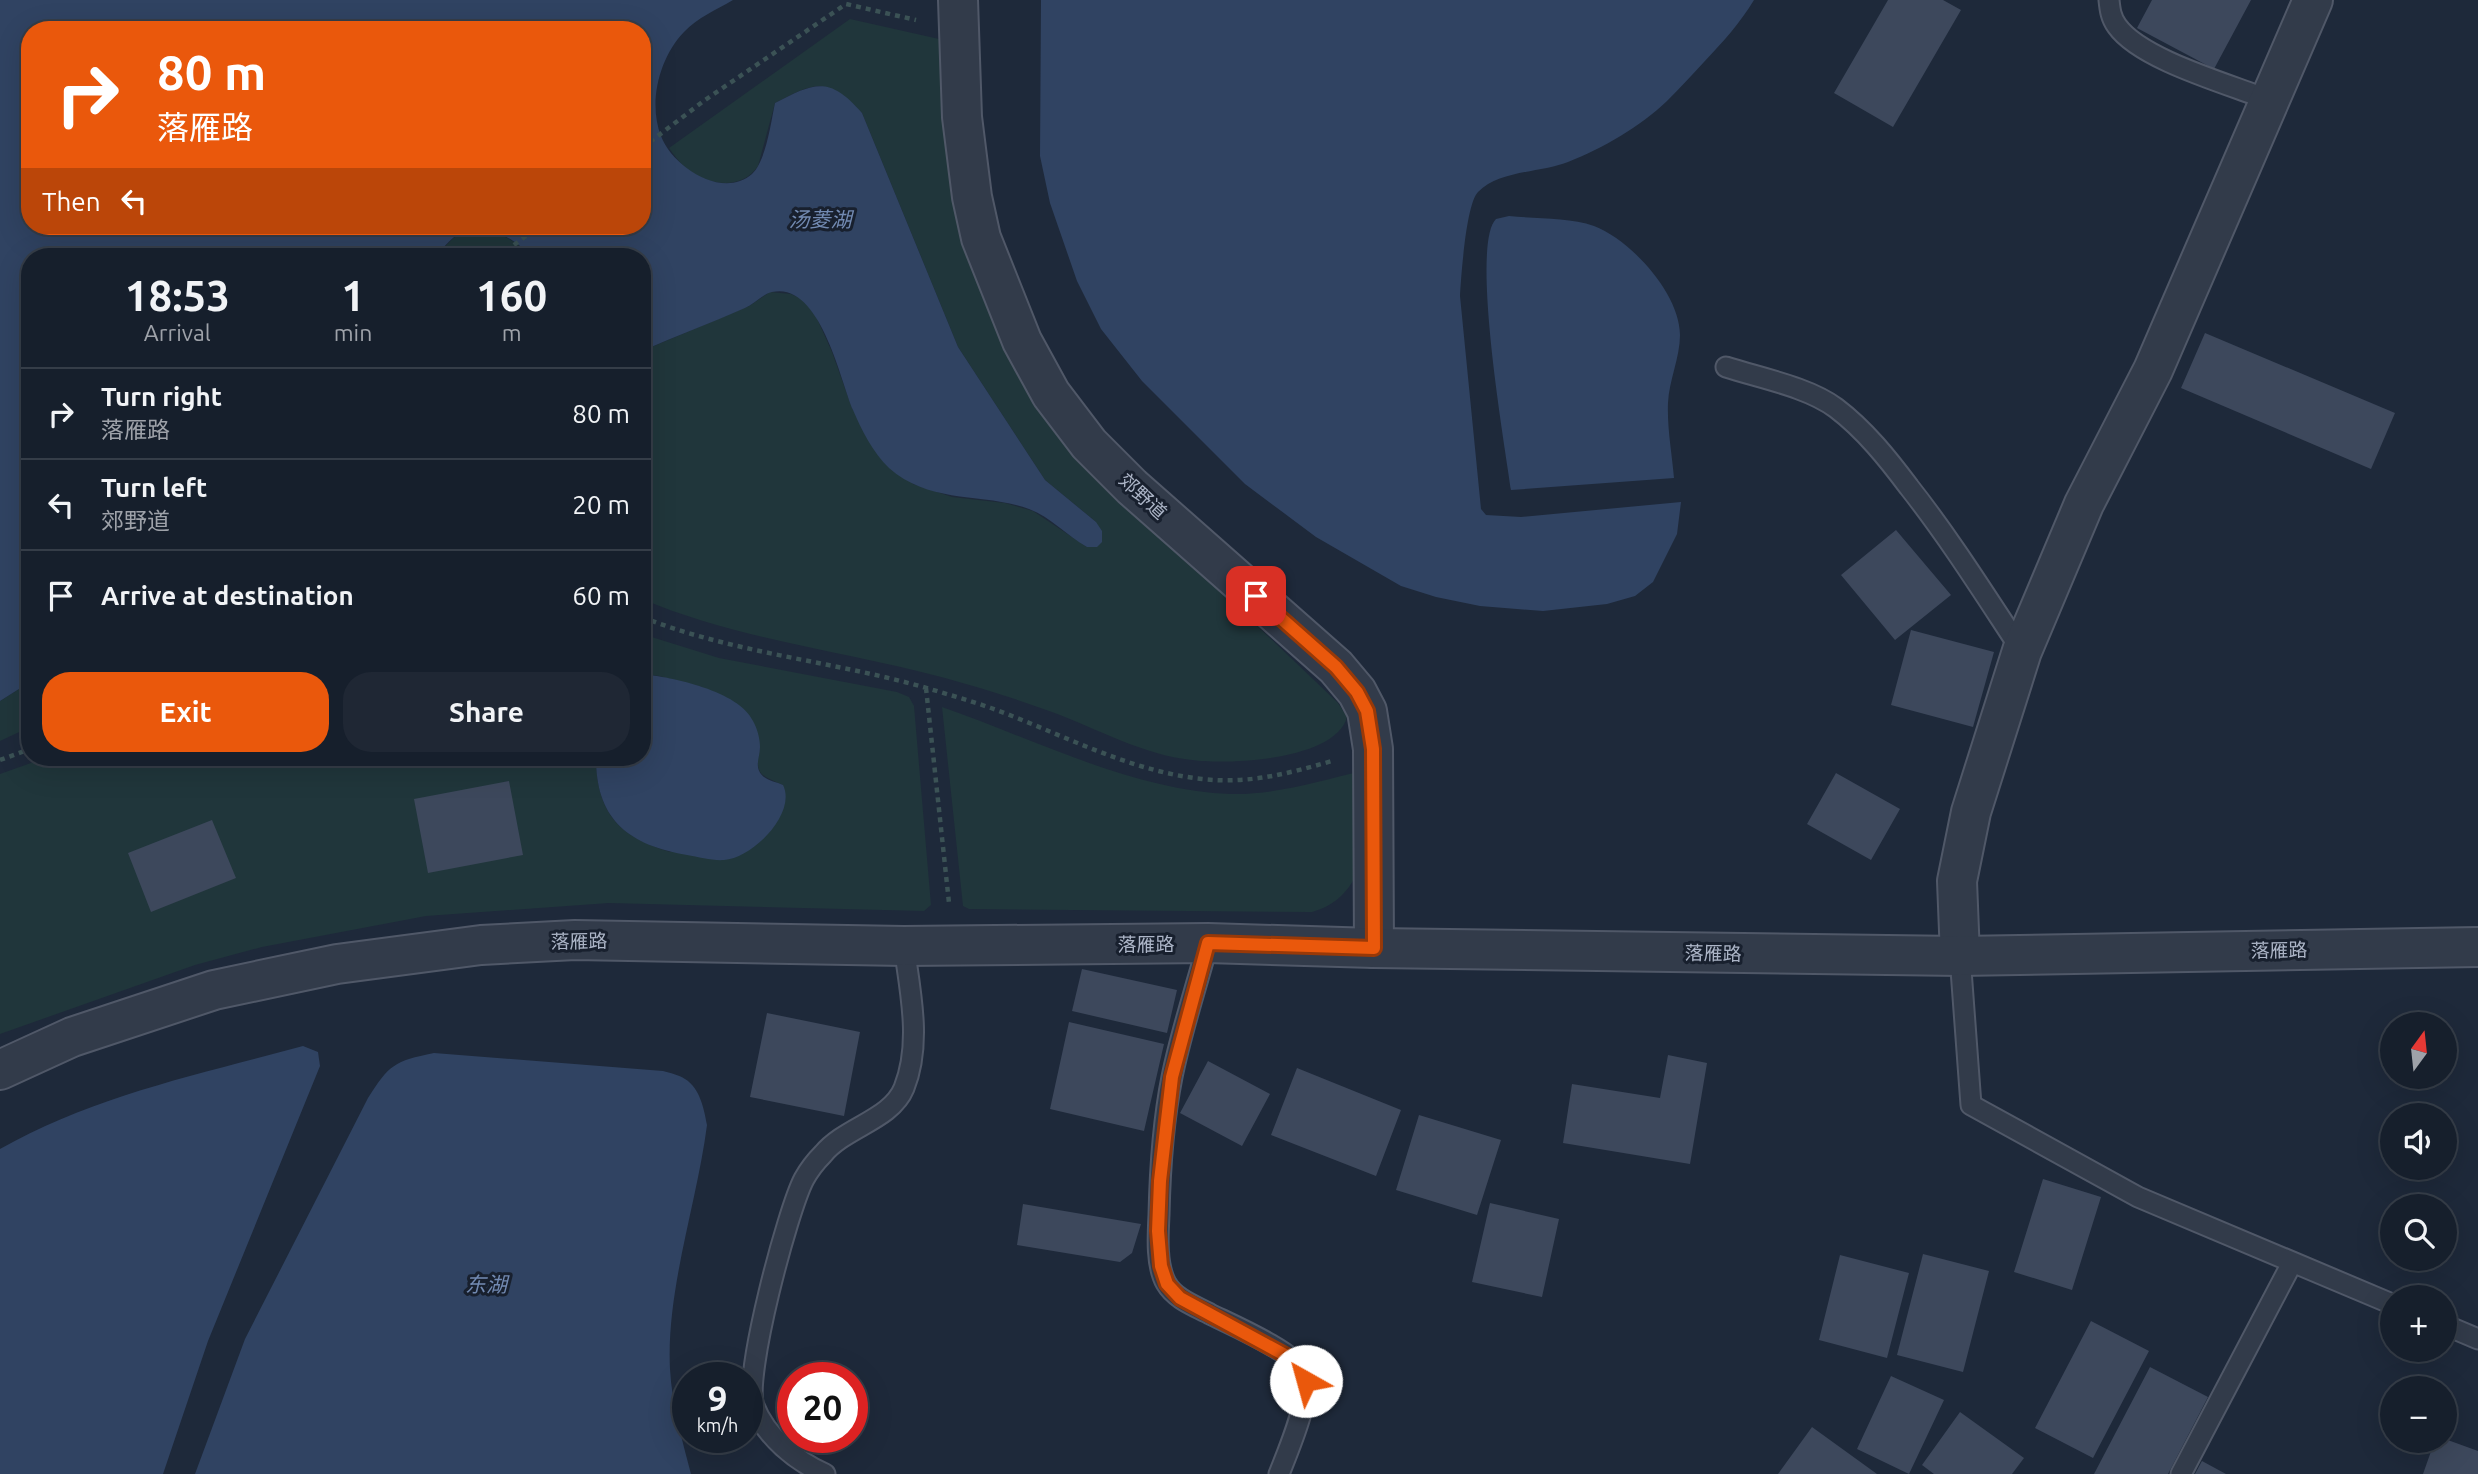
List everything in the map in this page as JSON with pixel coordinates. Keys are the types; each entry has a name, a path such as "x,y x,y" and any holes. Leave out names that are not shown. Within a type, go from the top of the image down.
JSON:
{"street":[{"path":"1960,956 1957,881 1970,812 2022,651 2084,504 2153,370 2313,0"},
{"name":"郊野道","path":"959,15 962,117 972,197 981,238 1022,341 1051,394 1089,444 1132,488 1336,667 1357,692 1367,711 1373,749 1374,948"},
{"name":"落雁路","path":"0,1070 72,1037 214,990 337,964 481,945 575,940 904,946 1208,943 1374,948 1960,956 2478,947"}],"lane":[{"path":"2109,0 2110,13 2117,27 2132,41 2157,57 2269,100"},
{"path":"1726,367 1814,396 1835,407 1860,430 1892,464 1936,522 2022,651"},
{"path":"1208,943 1172,1077 1160,1181 1158,1231 1161,1266 1167,1284 1180,1298 1269,1344 1296,1361 1303,1370 1306,1396 1279,1474"},
{"path":"825,1474 789,1452 769,1431 754,1406 751,1392 755,1356 790,1215 804,1180 825,1150 893,1104 903,1091 909,1074 913,1044 913,1007 904,946"},
{"path":"1960,956 1971,1105 2138,1197 2380,1299"},
{"path":"2181,1474 2292,1263"},
{"path":"2457,1330 2478,1339"}],"path":[{"path":"651,141 705,100 846,4 959,15"},
{"path":"510,248 527,235"},
{"path":"651,620 673,629 766,653 864,672 926,688 991,708 1073,742 1123,759 1200,779 1257,780 1373,749"},
{"path":"926,688 953,945"},
{"path":"0,760 21,752"}],"green space":[{"path":"850,19 948,41 954,153 1076,453 1338,703 1347,717 1339,731 1323,743 1303,751 1254,760 1209,761 1174,757 1138,747 1012,698 945,678 754,635 651,602 651,347 749,306 770,292 791,294 804,300 815,314 852,408 913,484 952,497 1005,503 1033,511 1087,547 1096,522 1045,480 958,347 862,113 850,102 830,88 821,86 802,90 775,103 758,166 751,174 734,182 714,182 695,174 682,164 669,148"},
{"path":"458,235 500,235 522,248 444,248"},
{"path":"651,637 719,658 897,692 909,697 914,706 931,905 924,911 609,903 426,916 262,947 195,965 0,1034 0,774 22,766 596,766 601,794 614,820 637,838 670,852 783,785 761,773 758,764 760,748 702,687 651,675"},
{"path":"21,688 21,731 0,741 0,701"},
{"path":"942,707 1121,774 1195,791 1231,794 1264,792 1362,771 1360,867 1352,883 1336,901 1312,912 969,909 963,906"}],"water":[{"name":"汤菱湖","path":"0,0 733,0 689,27 675,43 662,68 656,109 657,123 667,147 687,168 699,176 727,183 740,181 752,174 761,160 775,103 801,90 822,86 841,93 851,101 862,113 958,347 1045,480 1096,522 1102,531 1102,542 1097,547 1087,547 1029,509 939,493 905,480 889,468 860,425 826,335 803,301 789,293 769,293 745,308 651,347 651,248 522,248 502,235 651,235 651,21 21,21 21,235 457,235 443,248 21,248 21,688 0,701"},
{"path":"1041,0 1754,0 1718,47 1667,101 1645,120 1608,143 1568,162 1509,176 1487,185 1474,199 1467,225 1460,296 1481,509 1486,515 1521,517 1681,502 1677,534 1653,582 1635,596 1607,604 1543,611 1480,606 1436,597 1401,586 1316,537 1245,484 1142,381 1101,329 1077,281 1050,203 1040,156"},
{"path":"1509,216 1563,220 1594,226 1623,243 1651,270 1663,286 1678,319 1680,335 1668,403 1674,478 1511,490 1492,348 1487,266 1489,236 1496,219"},
{"path":"651,675 704,687 734,701 745,710 757,730 759,770 766,778 783,785 786,796 778,821 759,843 735,857 724,860 706,859 666,851 633,836 620,826 610,813 602,798 597,766 651,766"},
{"path":"303,1046 318,1052 320,1066 208,1341 163,1474 0,1474 0,1149 72,1114 148,1088"},
{"name":"东湖","path":"434,1053 663,1071 685,1079 698,1093 707,1125 677,1278 670,1339 672,1453 686,1453 691,1474 195,1474 245,1339 368,1098 388,1071 410,1059"}],"building":[{"path":"1888,0 1943,0 1961,10 1893,127 1834,93"},
{"path":"2152,0 2251,0 2214,69 2137,28"},
{"path":"2205,333 2395,413 2371,469 2181,388"},
{"path":"1896,530 1951,595 1895,640 1841,575"},
{"path":"1911,630 1994,652 1973,727 1891,705"},
{"path":"1836,773 1900,809 1871,860 1807,824"},
{"path":"509,781 523,855 428,873 414,799"},
{"path":"212,820 236,878 151,912 128,853"},
{"path":"1082,969 1177,990 1167,1033 1072,1011"},
{"path":"767,1013 860,1032 844,1116 750,1097"},
{"path":"1069,1022 1164,1044 1144,1131 1050,1109"},
{"path":"1668,1055 1707,1063 1690,1164 1563,1143 1572,1084 1660,1098"},
{"path":"1208,1061 1270,1094 1242,1146 1180,1113"},
{"path":"1297,1068 1401,1110 1376,1176 1271,1135"},
{"path":"1419,1115 1501,1140 1477,1215 1396,1190"},
{"path":"2043,1179 2101,1197 2072,1290 2014,1272"},
{"path":"1490,1203 1559,1219 1542,1297 1472,1282"},
{"path":"1023,1204 1141,1224 1132,1253 1120,1262 1017,1245"},
{"path":"1923,1254 1989,1271 1963,1372 1897,1355"},
{"path":"1840,1255 1909,1273 1887,1358 1819,1340"},
{"path":"2091,1321 2149,1351 2093,1458 2035,1428"},
{"path":"2150,1367 2208,1397 2168,1474 2094,1474"},
{"path":"1891,1376 1944,1400 1909,1474 1857,1449"},
{"path":"1960,1412 2024,1458 2012,1474 1934,1474 1922,1465"},
{"path":"1812,1427 1877,1474 1778,1474"},
{"path":"2457,1443 2478,1451 2478,1474 2423,1474 2430,1453 2457,1453"},
{"path":"2202,1461 2226,1474 2195,1474"}],"route":[{"path":"1256,596 1336,667 1357,692 1367,711 1373,749 1374,948 1208,943 1172,1077 1160,1181 1158,1231 1161,1266 1167,1284 1180,1298 1296,1361 1303,1370 1306,1381"}]}
